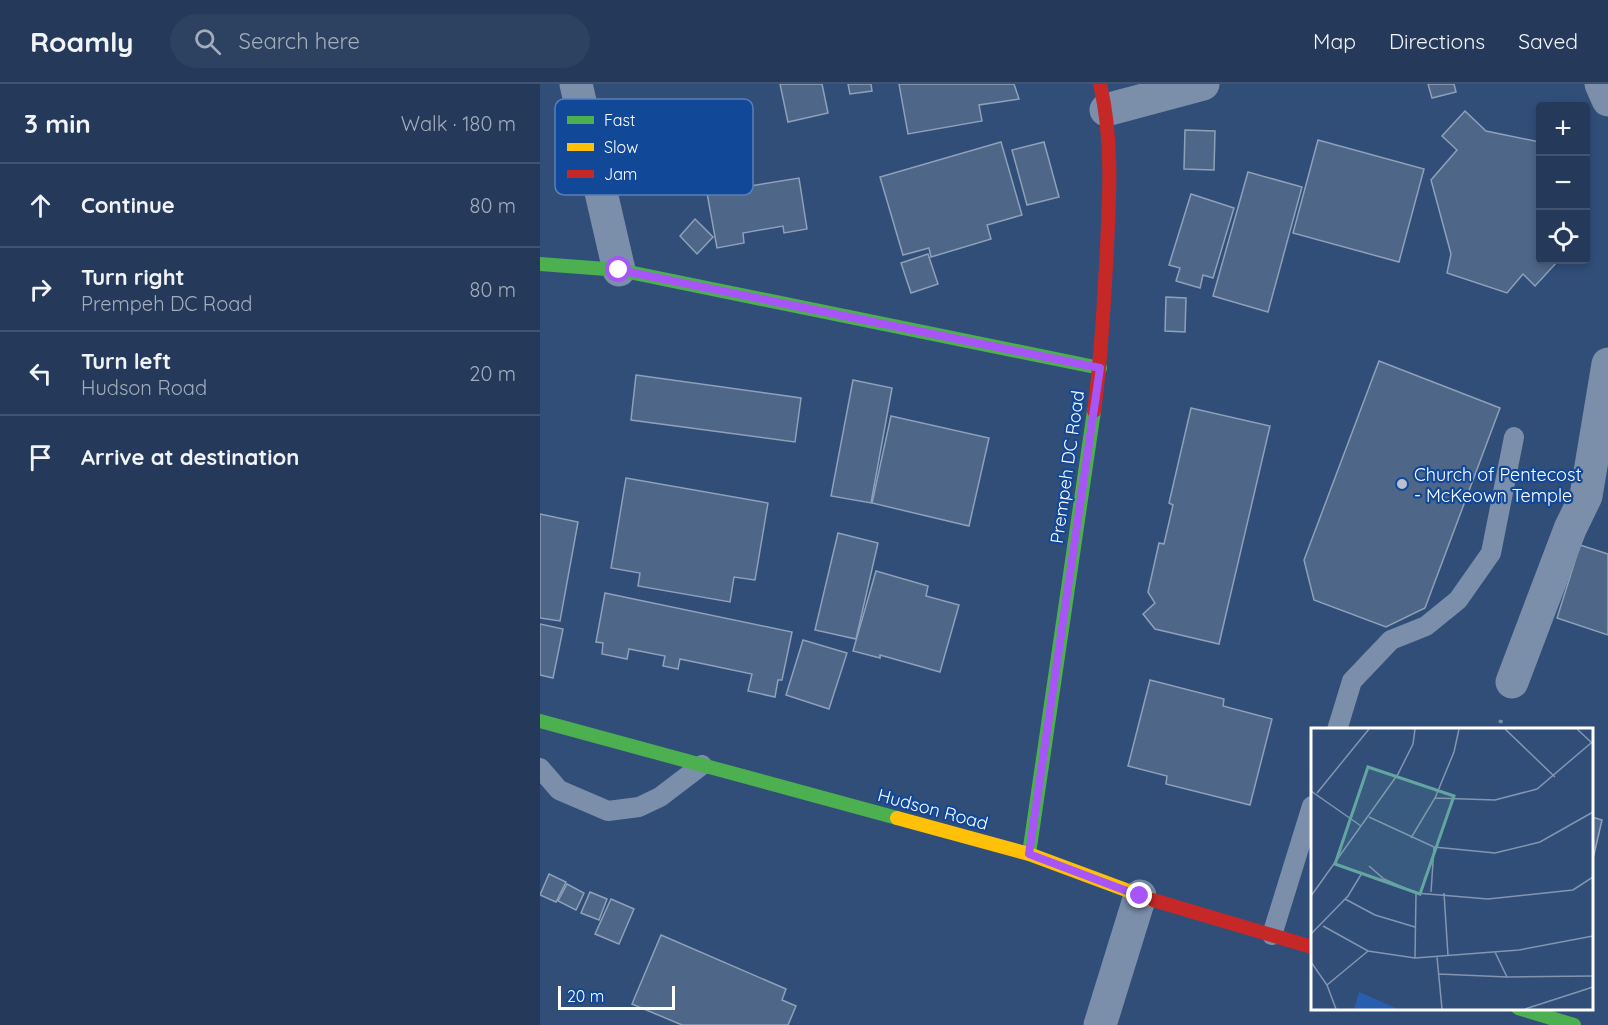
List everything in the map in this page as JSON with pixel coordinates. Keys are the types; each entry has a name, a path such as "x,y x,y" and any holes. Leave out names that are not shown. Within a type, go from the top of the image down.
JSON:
{"street":[{"path":"576,84 579,99"},
{"path":"1103,97 1203,84"},
{"path":"1601,84 1608,100"},
{"name":"Prempeh DC Road","path":"1029,854 1100,368 1110,195 1103,97"},
{"path":"602,195 619,270"},
{"path":"540,264 619,270 1100,368"},
{"path":"1512,682 1570,529 1586,496 1608,364"},
{"name":"Hudson Road","path":"540,721 1029,854 1140,896 1311,947"},
{"path":"1100,1025 1140,896"},
{"path":"1525,1010 1574,1025"}],"lane":[{"path":"1337,728 1353,681 1391,640 1426,626 1458,600 1491,553 1514,436"},
{"path":"540,768 559,790 608,811 639,807 660,797 702,765"},
{"path":"1272,935 1311,809"}],"building":[{"path":"780,84 822,84 828,113 788,122"},
{"path":"848,84 871,84 872,91 850,94"},
{"path":"899,84 1014,84 1019,99 979,105 982,121 908,134"},
{"path":"1428,84 1454,84 1456,92 1432,98"},
{"path":"1465,111 1486,131 1536,141 1536,264 1555,264 1535,286 1523,274 1507,293 1447,273 1451,254 1431,180 1457,150 1442,136"},
{"path":"1185,130 1215,131 1214,170 1184,169"},
{"path":"1318,140 1424,169 1399,262 1293,233"},
{"path":"1001,142 1022,215 987,225 991,239 931,257 929,248 903,255 880,177"},
{"path":"1044,142 1059,197 1027,205 1012,150"},
{"path":"1248,172 1302,187 1268,312 1213,296"},
{"path":"799,178 807,229 784,233 783,226 743,233 744,243 717,248 707,195 753,195 753,186"},
{"path":"1191,194 1234,208 1213,278 1203,275 1200,288 1176,281 1180,268 1169,265"},
{"path":"695,219 713,237 697,254 680,236"},
{"path":"928,254 938,284 911,293 901,263"},
{"path":"1166,297 1186,298 1185,332 1165,331"},
{"name":"Church of Pentecost - McKeown Temple","path":"1379,361 1500,408 1425,608 1386,627 1314,600 1304,560"},
{"path":"636,375 801,398 795,442 631,420"},
{"path":"853,380 892,388 871,503 831,496"},
{"path":"1191,408 1270,426 1219,644 1155,629 1143,614 1155,603 1148,592 1159,543 1164,544 1173,505 1169,503"},
{"path":"891,416 989,438 969,526 872,503"},
{"path":"626,478 768,503 755,580 734,577 730,602 638,586 640,573 611,568"},
{"path":"540,514 578,522 560,621 540,618"},
{"path":"838,533 878,543 856,639 815,630"},
{"path":"1580,545 1608,554 1608,635 1557,618"},
{"path":"876,571 928,586 926,596 959,605 940,672 880,655 880,658 853,651"},
{"path":"605,593 792,632 782,680 778,680 775,697 748,691 752,674 680,659 678,669 663,666 665,656 629,649 627,659 602,654 603,643 596,642"},
{"path":"540,624 563,629 553,678 540,675"},
{"path":"803,640 847,653 829,709 786,695"},
{"path":"1150,680 1224,699 1223,706 1272,719 1250,805 1166,784 1167,776 1128,766"},
{"path":"1593,817 1602,820 1593,859"},
{"path":"549,874 566,882 556,902 540,895"},
{"path":"567,884 584,893 576,910 558,901"},
{"path":"590,892 607,899 599,920 581,913"},
{"path":"611,899 634,909 619,944 595,934"},
{"path":"661,935 786,989 782,1000 796,1006 788,1025 682,1025 632,1004"}],"traffic: fast":[{"path":"540,264 619,270 1100,368"},
{"path":"1029,854 1094,411"},
{"path":"540,721 897,818"},
{"path":"1525,1010 1574,1025"}],"traffic: slow":[{"path":"897,818 1029,854 1153,900"}],"traffic: jam":[{"path":"1094,411 1102,338 1109,197 1109,151 1100,84"},
{"path":"1153,900 1311,947"}],"place":[{"name":"Church of Pentecost - McKeown Temple","path":"1402,484"}],"route":[{"path":"619,270 1100,368 1029,854 1140,896"}]}
